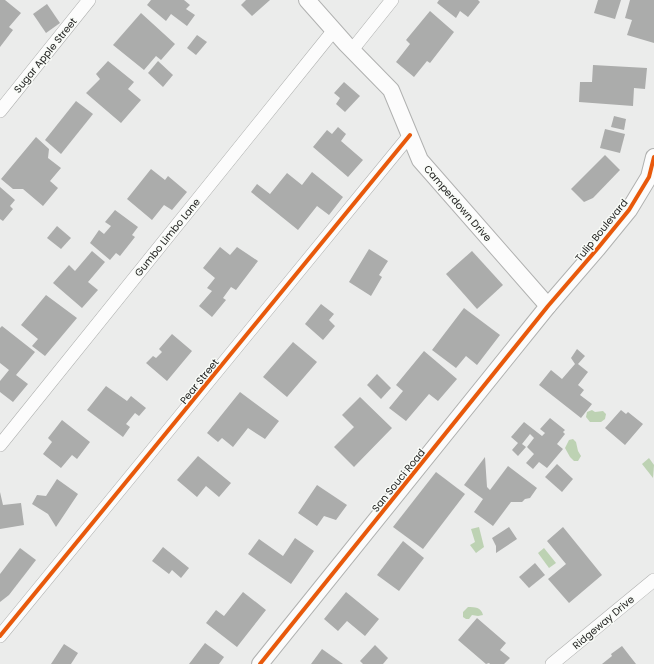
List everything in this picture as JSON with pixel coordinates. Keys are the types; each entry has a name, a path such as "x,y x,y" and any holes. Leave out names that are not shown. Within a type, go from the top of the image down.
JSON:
{"street":[{"name":"Sugar Apple Street","path":"0,111 89,0"},
{"name":"Camperdown Drive","path":"307,0 352,50 391,90 420,160 548,306"},
{"path":"352,50 392,0"},
{"name":"Gumbo Limbo Lane","path":"0,444 334,30"},
{"name":"Pear Street","path":"0,636 410,136"},
{"name":"Tulip Boulevard","path":"548,306 629,210 649,177 654,156"},
{"name":"San Souci Road","path":"260,664 548,306"},
{"name":"Ridgeway Drive","path":"552,664 654,580"}],"shaded area":[{"path":"592,410 595,412 603,411 606,414 605,419 601,422 590,422 586,417 587,412"},
{"path":"573,439 576,442 581,456 578,461 574,461 570,457 565,448 569,440"},
{"path":"649,458 654,465 653,478 642,464"},
{"path":"479,527 484,547 476,553 470,545 475,542 471,529"},
{"path":"544,548 556,563 549,568 538,553"},
{"path":"468,607 475,607 479,609 483,615 472,615 469,619 466,619 463,617 463,612"}],"building":[{"path":"0,0 5,0 21,13 9,27 13,30 0,47"},
{"path":"151,0 184,0 190,5 186,9 195,15 187,26 171,14 166,21 147,5"},
{"path":"246,0 270,0 252,16 241,5"},
{"path":"439,0 478,0 480,2 468,17 460,11 456,18 437,3"},
{"path":"598,0 621,0 615,19 594,13"},
{"path":"630,0 654,0 654,43 627,35 632,20 625,18"},
{"path":"47,4 60,23 46,33 33,14"},
{"path":"430,11 454,32 430,63 427,61 414,77 396,62 410,44 406,40"},
{"path":"141,13 175,44 161,60 156,56 144,70 113,45"},
{"path":"197,35 207,42 196,55 187,48"},
{"path":"108,61 134,82 128,89 141,100 121,123 86,93 100,79 96,74"},
{"path":"158,61 173,75 163,87 148,73"},
{"path":"593,65 647,68 645,89 634,88 633,106 579,102 580,82 592,82"},
{"path":"344,82 360,96 345,112 336,104 340,98 334,93"},
{"path":"76,101 93,114 61,154 45,140"},
{"path":"614,116 626,119 624,130 611,127"},
{"path":"338,127 346,134 341,141 363,160 348,177 313,147 327,130 332,134"},
{"path":"605,129 625,134 620,153 600,148"},
{"path":"36,137 49,149 48,158 61,168 50,181 58,188 43,206 23,189 13,189 1,179"},
{"path":"605,155 620,170 593,198 584,202 571,189"},
{"path":"151,169 165,180 168,176 187,192 172,210 164,205 152,220 127,199"},
{"path":"312,172 343,197 329,215 317,206 298,230 251,192 257,184 270,194 287,173 302,185"},
{"path":"0,187 15,200 10,206 13,209 3,221 0,219"},
{"path":"115,210 138,227 132,235 135,237 120,256 116,253 110,260 90,243 99,230 104,234 111,226 105,222"},
{"path":"57,226 71,238 61,249 47,238"},
{"path":"220,247 230,255 237,247 258,261 236,290 231,287 223,298 226,300 212,317 199,306 212,291 207,288 215,278 203,268"},
{"path":"369,249 388,261 379,275 382,277 371,296 349,282"},
{"path":"92,251 105,262 88,282 98,290 82,308 53,283 69,265 75,271"},
{"path":"472,251 503,285 477,309 446,274"},
{"path":"46,295 77,318 45,356 32,346 38,339 21,325"},
{"path":"321,304 334,314 329,320 335,326 323,340 305,324"},
{"path":"464,308 500,335 477,365 466,356 456,368 432,350"},
{"path":"2,326 35,352 16,375 28,384 13,402 0,392 0,381 9,370 0,363 0,328"},
{"path":"172,334 192,351 167,381 146,363 153,356 156,358 162,352 159,349"},
{"path":"293,342 317,362 287,397 263,377"},
{"path":"577,349 585,356 578,364 588,372 578,385 584,390 580,395 592,404 581,418 539,385 551,370 562,379 575,364 571,358"},
{"path":"424,351 457,379 438,401 429,394 406,421 389,408 403,391 396,385"},
{"path":"377,374 391,388 381,399 367,385"},
{"path":"106,386 127,401 131,396 146,408 139,416 135,413 126,424 130,427 123,437 87,410"},
{"path":"240,392 279,421 265,439 248,428 233,447 222,438 218,442 207,433"},
{"path":"360,397 392,428 354,467 334,447 354,427 342,415"},
{"path":"621,410 626,414 628,412 643,424 625,445 605,428"},
{"path":"550,418 565,430 563,432 565,434 557,444 563,449 547,468 539,462 533,469 526,463 534,454 527,447 534,438 530,434 522,444 526,447 518,456 512,450 518,443 511,437 524,422 542,436 545,433 540,429"},
{"path":"62,420 90,442 77,459 72,455 61,468 43,454 52,442 48,438"},
{"path":"198,456 231,483 219,497 206,486 197,497 177,480"},
{"path":"485,457 487,487 490,490 508,466 537,488 530,498 525,499 522,502 511,502 493,526 474,512 483,499 464,485"},
{"path":"557,464 573,479 562,492 545,477"},
{"path":"436,472 465,494 423,549 393,527"},
{"path":"57,479 78,494 56,527 48,514 32,504 37,495 46,496"},
{"path":"317,485 347,505 336,520 324,516 317,526 298,513"},
{"path":"0,492 3,505 21,503 24,525 0,529"},
{"path":"509,527 517,539 496,553 496,546 492,538"},
{"path":"563,527 602,575 569,603 548,579 566,564 547,541"},
{"path":"295,538 314,551 291,584 248,554 259,539 283,556"},
{"path":"403,541 424,558 399,591 377,575"},
{"path":"163,547 189,568 181,578 172,570 169,574 152,561"},
{"path":"20,548 36,560 9,595 0,602 0,574"},
{"path":"535,563 545,575 529,588 519,577"},
{"path":"243,592 266,610 237,647 206,623 216,610 224,616"},
{"path":"346,592 379,619 365,636 347,621 338,631 324,619"},
{"path":"477,618 506,643 500,650 510,658 504,664 486,664 458,640"},
{"path":"205,643 224,657 219,664 189,664"},
{"path":"64,644 78,653 71,664 51,664"},
{"path":"375,645 388,658 383,664 363,664 360,661"},
{"path":"622,646 636,664 602,664 612,656 611,654"},
{"path":"322,649 343,664 311,664"}],"cycle path":[{"path":"0,636 410,135"},
{"path":"260,664 548,306 629,210 649,177 654,157"}]}
